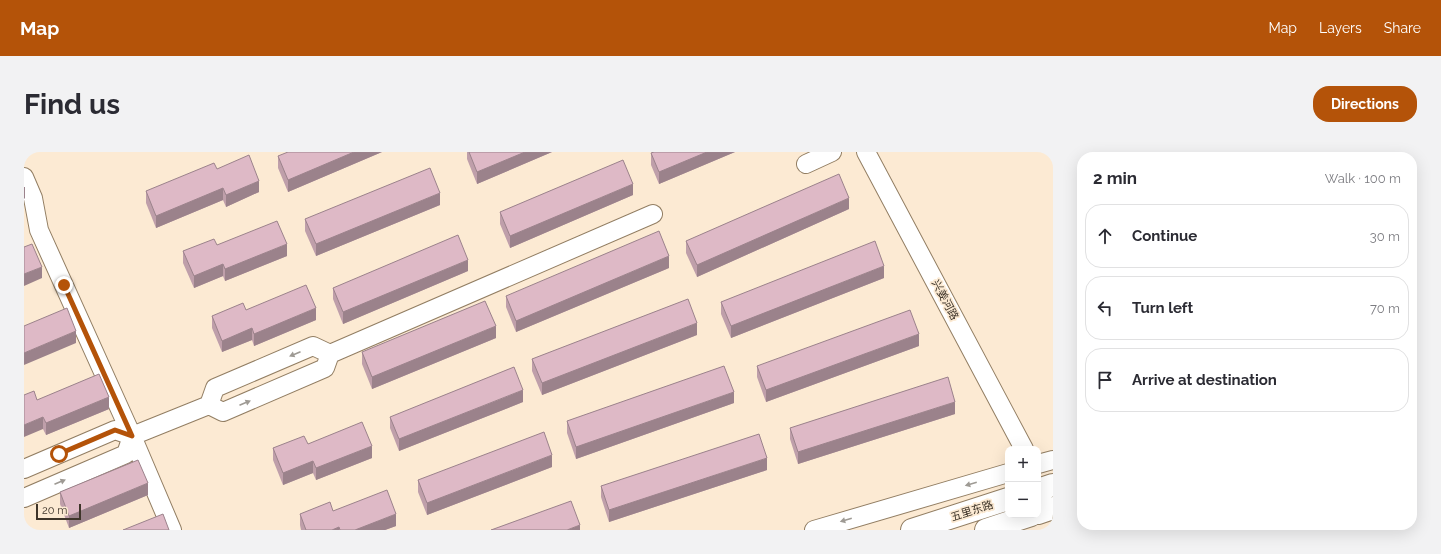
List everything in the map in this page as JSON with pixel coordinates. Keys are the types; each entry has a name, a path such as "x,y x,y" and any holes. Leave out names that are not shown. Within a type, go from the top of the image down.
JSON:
{"main road":[{"name":"五里东路","path":"912,530 1005,500"},
{"path":"1041,512 1053,508"},
{"name":"五里东路","path":"986,530 1022,518"}],"street":[{"path":"806,164 832,152"},
{"name":"兴姜河路","path":"866,152 1022,446"},
{"path":"24,177 33,198 39,230 139,433 172,530"},
{"path":"24,469 115,430 139,433 209,405 223,412 325,368 330,354 653,214"},
{"path":"209,405 215,388 313,346 330,354"},
{"path":"24,498 126,454 139,433"},
{"path":"1041,463 1053,460"},
{"path":"814,530 1005,474"}],"building":[{"path":"288,152 354,152 288,180 278,156"},
{"path":"469,152 525,152 477,172"},
{"path":"707,152 659,172 651,153"},
{"path":"249,155 259,181 226,195 223,188 156,216 146,191 214,163 217,169"},
{"path":"623,160 633,184 510,236 500,212"},
{"path":"430,168 440,193 316,244 305,219"},
{"path":"839,174 849,198 697,265 686,241"},
{"path":"277,221 287,244 225,269 223,264 194,276 183,251 214,239 217,245"},
{"path":"659,231 669,256 516,321 506,296"},
{"path":"458,235 468,260 343,312 333,288"},
{"path":"875,241 884,266 731,326 721,302"},
{"path":"32,244 42,267 24,274 24,247"},
{"path":"306,285 316,308 254,334 252,328 222,341 212,316 243,303 246,310"},
{"path":"688,299 697,323 542,383 532,359"},
{"path":"485,301 496,326 372,377 362,352"},
{"path":"67,308 76,331 24,353 24,326"},
{"path":"910,310 919,334 766,390 757,366"},
{"path":"724,366 734,392 576,447 567,421"},
{"path":"514,367 523,390 399,439 390,417"},
{"path":"99,374 109,397 46,423 43,417 24,425 24,395 34,391 37,400"},
{"path":"948,377 955,402 798,452 790,428"},
{"path":"362,422 372,446 316,468 313,461 283,473 273,448 304,436 308,444"},
{"path":"544,432 552,455 427,503 418,480"},
{"path":"759,434 767,458 609,510 601,486"},
{"path":"138,460 148,483 69,516 60,492"},
{"path":"387,490 396,514 355,530 340,530 339,527 332,530 306,530 300,514 330,502 333,511"},
{"path":"571,501 580,525 567,530 491,530"},
{"path":"163,514 169,530 123,530"}],"route":[{"path":"59,454 115,430 132,436 64,285"}]}
